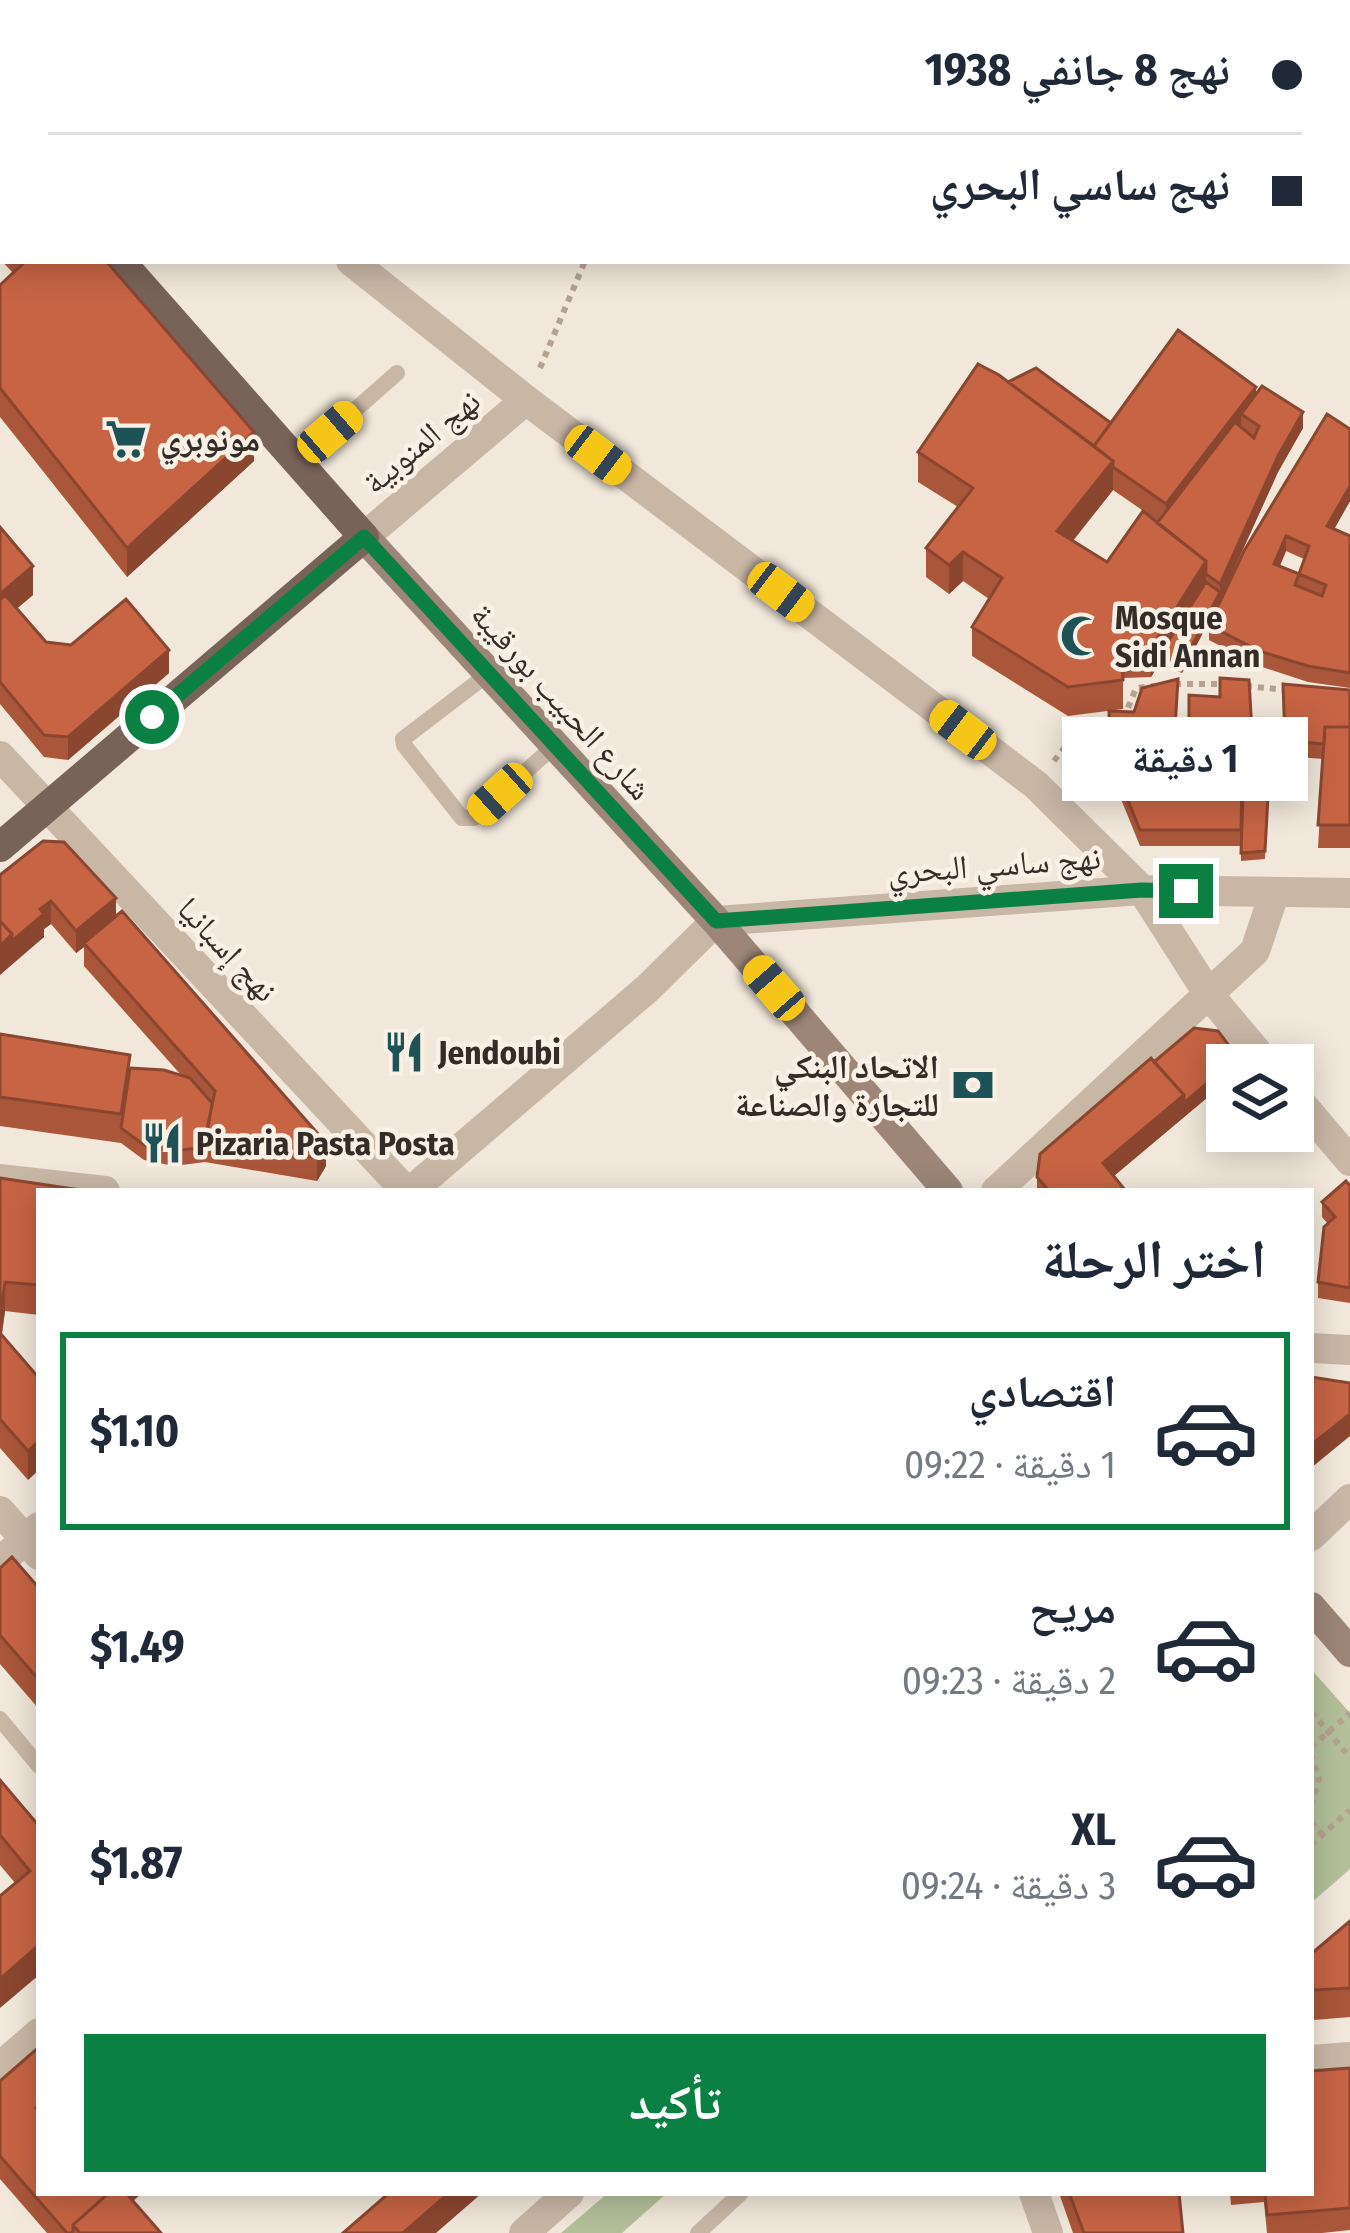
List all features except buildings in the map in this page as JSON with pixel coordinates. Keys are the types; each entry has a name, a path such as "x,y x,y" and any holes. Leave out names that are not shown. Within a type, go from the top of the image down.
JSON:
{"main road":[{"name":"شارع الحبيب بورقيبة","path":"123,264 553,747 716,921 945,1188"},
{"path":"0,847 364,537"},
{"path":"1314,1610 1350,1652"}],"street":[{"path":"354,264 1036,785 1142,890 1209,995 1250,1044"},
{"name":"نهج المنوبية","path":"364,537 526,400"},
{"name":"نهج إسبانيا","path":"0,756 405,1188"},
{"name":"نهج ساسي البحري","path":"716,921 1142,890 1350,893"},
{"path":"998,1188 1255,951 1274,894"},
{"path":"412,1188 647,988 716,921"},
{"path":"1314,1119 1350,1161"},
{"path":"0,1179 79,1188"},
{"path":"1314,1348 1350,1351"},
{"path":"1314,1533 1350,1499"},
{"path":"0,1511 34,1540 0,1562"},
{"path":"0,2067 36,2036"},
{"path":"1314,2060 1350,2057"},
{"path":"524,2233 566,2196"},
{"path":"1035,2196 1048,2233"}],"lane":[{"path":"297,461 397,373"},
{"path":"488,674 403,739 462,818 474,818 553,747"},
{"path":"0,1719 36,1762"},
{"path":"698,2233 739,2196"}],"path":[{"path":"526,400 584,264"},
{"path":"1036,785 1079,729 1126,712 1136,688 1199,681 1307,692"},
{"path":"1314,1747 1350,1713"},
{"path":"1314,1716 1350,1757"},
{"path":"1314,1761 1319,1779 1314,1795"},
{"path":"1314,1842 1350,1810"},
{"path":"1314,1825 1323,1834"}],"green space":[{"path":"1314,1672 1350,1713 1350,1869 1314,1900"},
{"path":"604,2196 664,2196 622,2233 561,2233"}],"place":[{"name":"مونوبري","path":"126,439"},
{"name":"Mosque Sidi Annan","path":"1081,636"},
{"name":"Jendoubi","path":"404,1052"},
{"name":"الاتحاد البنكي للتجارة والصناعة","path":"973,1085"},
{"name":"Pizaria Pasta Posta","path":"162,1143"}],"route":[{"path":"152,717 364,537 716,921 1142,890 1186,891"}]}
